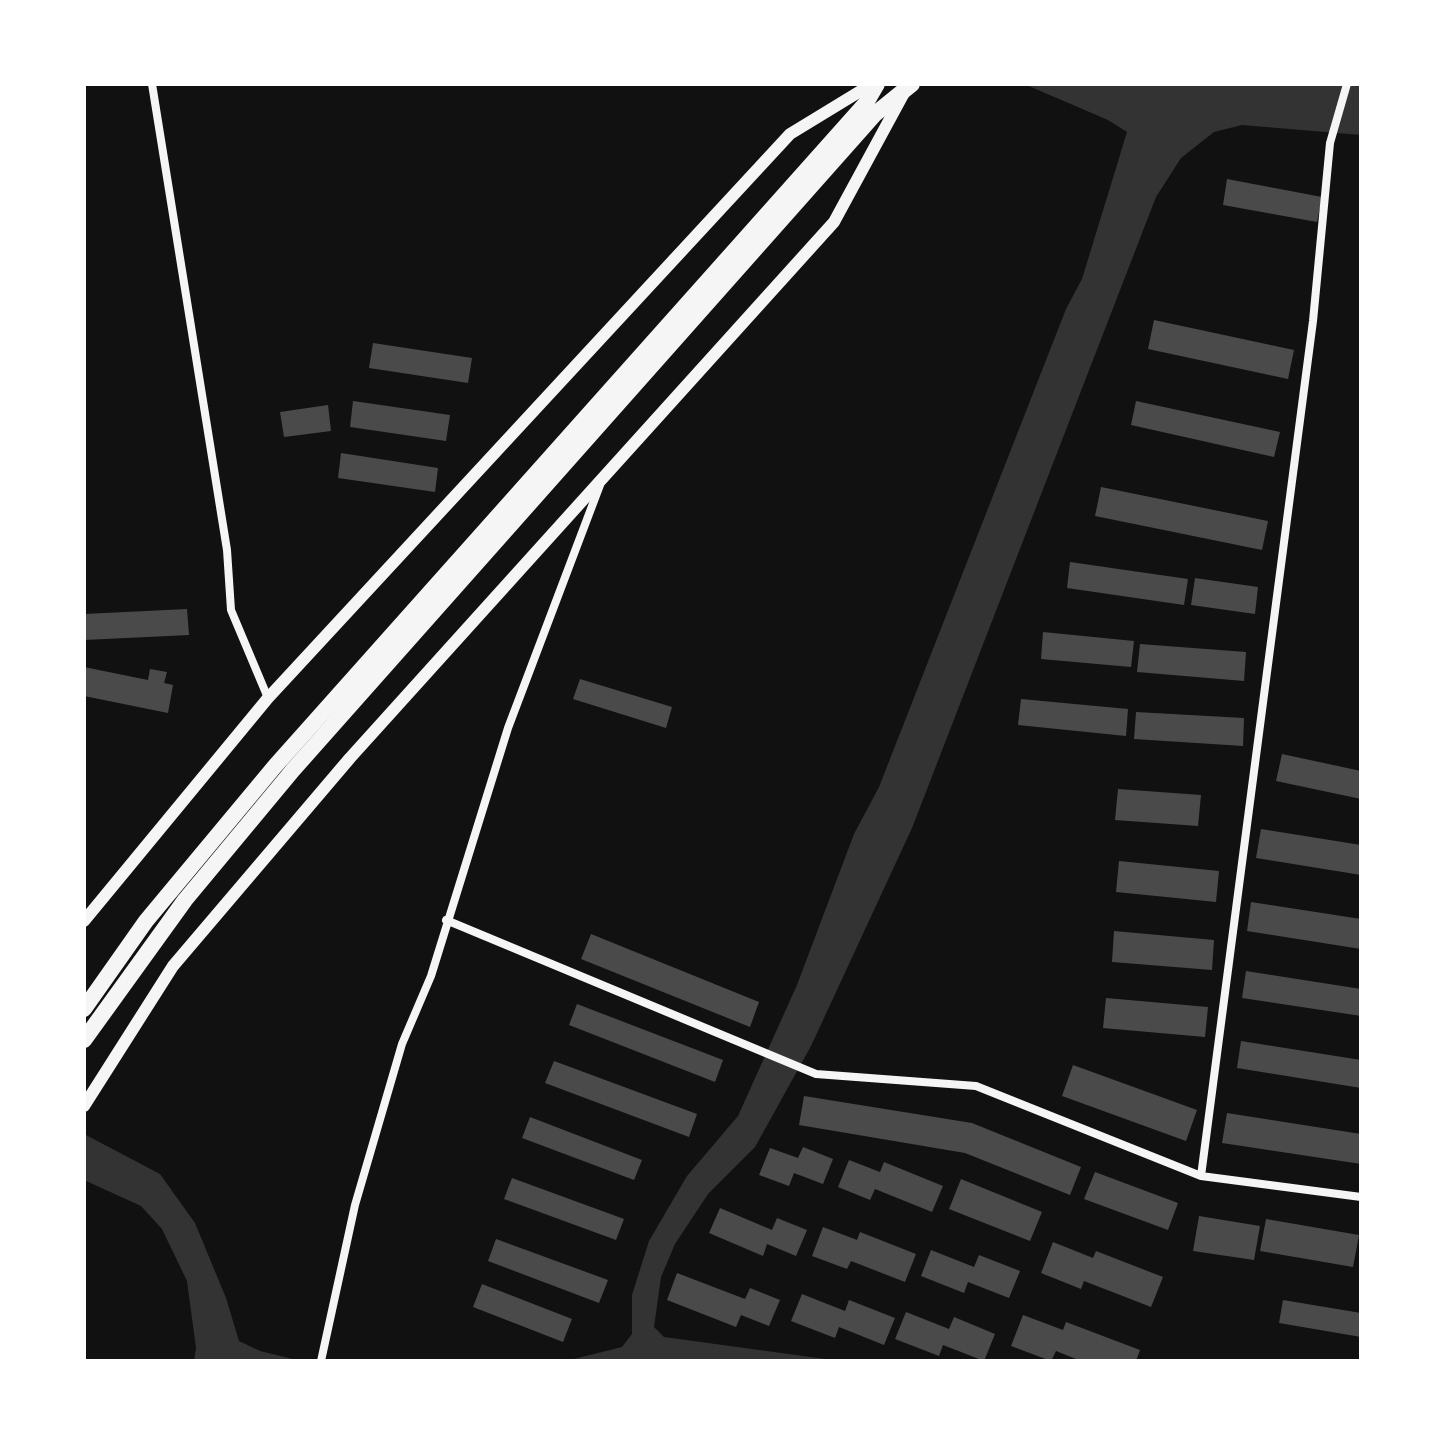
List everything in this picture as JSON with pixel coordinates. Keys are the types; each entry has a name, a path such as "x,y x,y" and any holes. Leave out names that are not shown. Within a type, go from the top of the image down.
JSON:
{"main road":[{"path":"84,1009 146,921 275,766 866,103 874,84"},
{"path":"84,1040 185,900 293,770 875,114 909,86"}],"street":[{"path":"152,84 227,550 231,610 268,698"},
{"path":"84,921 268,698 790,134 874,84"},
{"path":"1201,1176 1313,321 1330,143 1347,84"},
{"path":"84,1106 173,966 350,758 601,484 834,222 909,86"},
{"path":"321,1360 355,1205 402,1044 431,976 508,728 601,484"},
{"path":"446,920 816,1074 976,1086 1201,1176 1361,1197"}],"shaded area":[{"path":"1024,84 1361,84 1361,135 1242,125 1214,132 1181,158 1156,197 912,828 811,1046 755,1147 708,1194 675,1244 661,1277 654,1327 664,1337 840,1361 566,1361 622,1347 632,1334 632,1295 649,1241 687,1176 738,1116 797,985 854,834 879,787 1066,309 1082,279 1127,132 1108,120"},
{"path":"84,1134 160,1174 195,1223 226,1298 239,1341 260,1351 301,1361 194,1361 196,1348 187,1281 162,1229 141,1206 84,1180"}],"building":[{"path":"1227,179 1322,197 1317,222 1223,205"},
{"path":"1154,320 1294,350 1288,379 1148,349"},
{"path":"373,343 472,358 468,383 369,368"},
{"path":"353,401 450,415 446,441 350,427"},
{"path":"1136,401 1280,432 1274,457 1131,425"},
{"path":"328,405 331,431 284,437 280,412"},
{"path":"341,453 438,468 435,492 338,478"},
{"path":"1101,487 1268,521 1262,550 1095,516"},
{"path":"1070,562 1188,579 1184,605 1067,588"},
{"path":"1195,578 1258,587 1255,614 1191,605"},
{"path":"187,609 189,635 84,640 84,614"},
{"path":"1043,632 1134,641 1131,667 1041,659"},
{"path":"1140,644 1246,652 1244,681 1137,672"},
{"path":"84,667 148,680 150,669 167,672 164,683 173,685 168,713 84,696"},
{"path":"580,679 672,707 666,728 573,699"},
{"path":"1021,699 1128,709 1126,736 1018,725"},
{"path":"1136,712 1244,718 1243,746 1134,739"},
{"path":"1282,754 1361,771 1361,799 1276,781"},
{"path":"1118,789 1201,795 1198,826 1115,820"},
{"path":"1261,829 1361,845 1361,875 1256,858"},
{"path":"1119,861 1219,871 1216,902 1116,892"},
{"path":"1251,902 1361,919 1361,949 1247,931"},
{"path":"1114,931 1214,940 1212,970 1112,962"},
{"path":"591,934 759,1002 750,1027 581,959"},
{"path":"1246,971 1361,989 1361,1016 1242,998"},
{"path":"1106,998 1208,1007 1205,1037 1103,1028"},
{"path":"577,1004 723,1060 715,1082 569,1025"},
{"path":"1241,1041 1361,1060 1361,1088 1237,1068"},
{"path":"554,1061 697,1114 689,1137 545,1083"},
{"path":"1073,1065 1197,1110 1186,1141 1062,1096"},
{"path":"804,1096 972,1123 1081,1167 1070,1195 965,1153 799,1125"},
{"path":"1227,1113 1361,1134 1361,1164 1222,1143"},
{"path":"530,1117 642,1160 634,1180 522,1138"},
{"path":"803,1147 833,1159 823,1184 794,1173 789,1186 759,1175 770,1148 798,1158"},
{"path":"849,1160 880,1172 884,1162 943,1186 932,1212 875,1189 870,1200 838,1187"},
{"path":"1095,1172 1178,1203 1168,1230 1084,1199"},
{"path":"512,1178 624,1219 616,1240 504,1199"},
{"path":"961,1179 1042,1212 1030,1241 949,1209"},
{"path":"720,1208 772,1230 777,1218 807,1230 796,1256 767,1244 763,1256 709,1233"},
{"path":"1199,1216 1260,1226 1254,1260 1193,1251"},
{"path":"1266,1219 1359,1235 1353,1267 1260,1251"},
{"path":"823,1227 857,1240 860,1232 916,1254 905,1282 851,1261 847,1269 812,1256"},
{"path":"496,1239 608,1280 599,1303 488,1261"},
{"path":"1053,1242 1093,1258 1096,1251 1163,1277 1151,1307 1084,1281 1081,1289 1041,1273"},
{"path":"931,1250 974,1267 979,1255 1020,1271 1009,1298 968,1282 964,1293 921,1276"},
{"path":"677,1273 745,1299 750,1288 780,1300 769,1326 741,1315 736,1327 667,1300"},
{"path":"482,1284 572,1319 563,1342 473,1307"},
{"path":"802,1294 845,1311 849,1300 895,1318 884,1345 839,1327 835,1338 791,1321"},
{"path":"1283,1300 1361,1313 1361,1337 1279,1323"},
{"path":"906,1312 949,1329 954,1317 995,1334 984,1361 943,1345 939,1356 895,1339"},
{"path":"1023,1315 1063,1330 1066,1322 1140,1350 1136,1361 1081,1361 1056,1351 1051,1361 1011,1346"}]}
